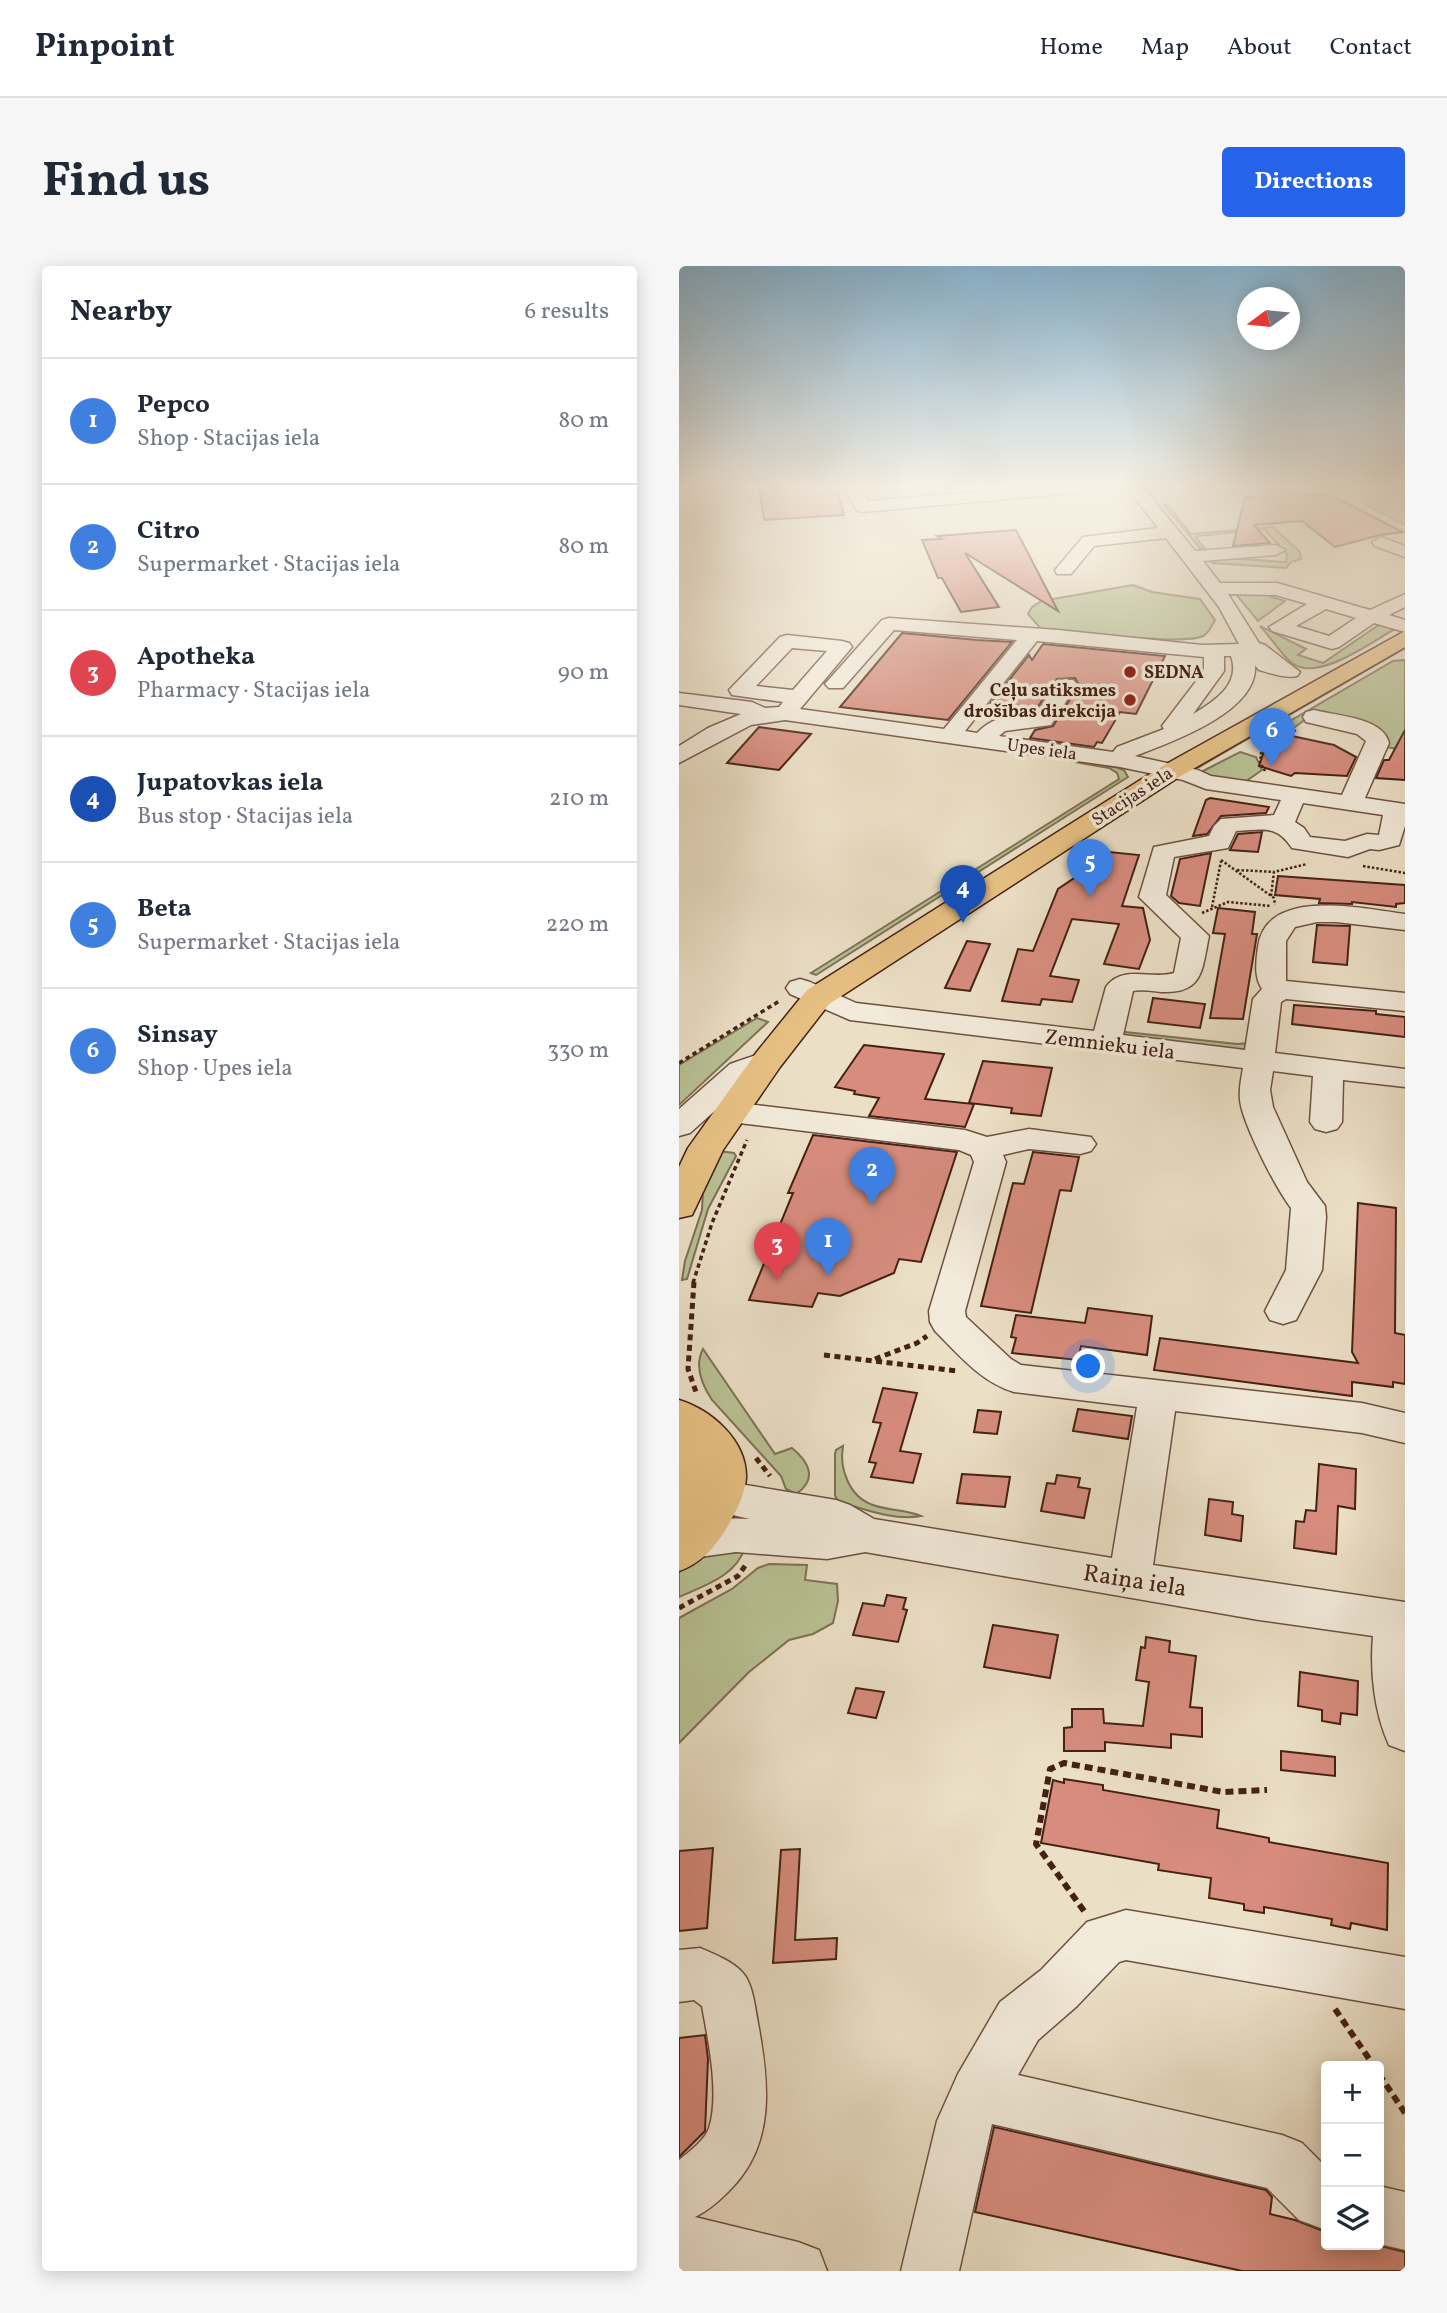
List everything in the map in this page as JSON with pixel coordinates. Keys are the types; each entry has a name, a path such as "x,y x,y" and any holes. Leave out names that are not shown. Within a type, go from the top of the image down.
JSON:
{"main road":[{"name":"Stacijas iela","path":"679,1206 706,1148 768,1060 807,993 1170,772 1405,638"},
{"path":"690,1407 699,1430 716,1447 723,1483 691,1506"}],"street":[{"path":"1208,581 1290,672"},
{"path":"1222,598 1248,587 1277,589 1405,626"},
{"path":"1222,598 1247,649 1278,678 1314,689"},
{"path":"1323,603 1279,626 1332,643 1405,600"},
{"path":"797,709 889,624 1101,640 1214,652 1262,650 1279,667 1314,689"},
{"path":"950,736 1032,635"},
{"path":"984,740 998,725 1043,720 1101,640"},
{"path":"1120,760 1125,752 1187,729 1216,708 1240,685 1247,649"},
{"path":"1165,737 1214,671 1214,652"},
{"name":"Upes iela","path":"679,699 743,707 761,715 797,709 950,736 1120,760 1190,775 1206,782 1400,810"},
{"path":"679,755 761,715"},
{"path":"1305,724 1365,729 1377,737 1378,743 1351,802"},
{"path":"679,735 703,741"},
{"path":"1106,1043 1120,987 1138,980 1180,982 1187,977 1195,936 1152,897 1163,852 1193,845 1217,852 1226,826 1283,822 1295,795"},
{"path":"1279,823 1295,833 1301,843 1338,855 1367,841 1379,843 1390,840 1400,810"},
{"path":"1405,922 1307,913 1285,920 1278,916 1270,979 1279,990 1405,1002"},
{"path":"1279,990 1267,999 1255,1090 1257,1107 1292,1186 1308,1206 1304,1270 1283,1311"},
{"name":"Zemnieku iela","path":"807,993 850,1011 1405,1078"},
{"path":"679,1126 741,1071 768,1060"},
{"path":"1326,1122 1328,1070"},
{"path":"731,1112 965,1140 984,1148 1029,1139 1080,1144"},
{"path":"984,1148 990,1161 947,1311 948,1322 998,1369 1014,1378 1362,1418 1405,1428"},
{"path":"1130,1579 1158,1395"},
{"name":"Raiņa iela","path":"691,1506 712,1536 763,1521 827,1542 865,1535 1400,1620"},
{"path":"1400,1620 1393,1663 1405,1730"},
{"path":"930,2271 965,2120 977,2093 1019,2021 1059,1989 1105,1940 1126,1935 1405,1983"},
{"path":"679,1976 700,1973 725,1991 740,2071 735,2140 695,2186 679,2195"},
{"path":"977,2093 1282,2163 1321,2201"},
{"path":"1384,2215 1405,2221"},
{"path":"679,2242 799,2271"}],"path":[{"path":"1266,771 1260,762 1261,753 1305,724"},
{"path":"1217,852 1235,870 1271,896"},
{"path":"1212,907 1217,852"},
{"path":"1235,870 1274,872 1338,855 1405,873"},
{"path":"1274,872 1271,896 1278,916"},
{"path":"1185,925 1212,907 1228,902 1278,916"},
{"path":"679,1063 807,993"},
{"path":"690,1407 691,1384 688,1369 691,1290 697,1268"},
{"path":"872,1360 917,1343 948,1322"},
{"path":"824,1355 1014,1378"},
{"path":"679,1608 738,1576 755,1548 772,1494 770,1476 749,1451"},
{"path":"1105,1940 1036,1844 1050,1769 1065,1763 1223,1792 1267,1790"},
{"path":"1337,1972 1335,2008 1371,2061"},
{"path":"1384,2082 1405,2113"}],"green space":[{"path":"1133,585 1152,592 1200,599 1215,620 1203,636 1191,639 1150,639 1041,629 1028,614 1032,607 1042,601"},
{"path":"1234,592 1275,595 1272,597 1285,601 1258,621"},
{"path":"1380,624 1395,629 1344,658 1315,668 1303,668 1292,663 1260,626 1306,649 1298,655 1323,663"},
{"path":"1405,648 1199,767 1199,766"},
{"path":"1405,660 1405,750 1386,747 1314,713 1279,739 1266,735 1393,661"},
{"path":"1018,752 1115,767 1124,770 1128,777 816,975 811,973 1119,779 1117,773 1109,768"},
{"path":"1240,752 1256,757 1262,770 1245,782 1217,778 1203,771"},
{"path":"757,1018 768,1022 679,1105 679,1065"},
{"path":"1116,1031 1237,1044 1252,1043 1243,1051 1124,1038"},
{"path":"719,1151 734,1153 736,1156 708,1209 687,1279 682,1280 685,1261 702,1210 703,1190"},
{"path":"703,1349 775,1454 792,1448 807,1465 809,1477 796,1494 786,1489 781,1476 712,1400 700,1375 699,1362"},
{"path":"843,1446 844,1472 858,1496 873,1505 921,1516 890,1516 839,1502 835,1496 835,1454 836,1450"},
{"path":"745,1547 735,1566 727,1573 679,1597 679,1565 693,1557"},
{"path":"769,1564 807,1565 805,1580 837,1584 838,1601 833,1623 813,1634 789,1640 749,1672 679,1743 679,1618 732,1589 758,1568"}],"building":[{"path":"943,581 982,581 999,607 961,612"},
{"path":"1009,581 1042,581 1058,611"},
{"path":"902,633 1012,642 948,720 840,707"},
{"path":"1043,644 1165,656 1136,714 1120,712 1102,743 1097,742 1094,747 1030,738 1035,730 1053,726 1079,685 1075,678 1057,679 1037,708 991,703 1029,655 1032,660"},
{"path":"759,727 811,734 779,770 727,763"},
{"path":"1405,730 1405,780 1376,778 1384,760 1389,760"},
{"path":"1292,736 1334,745 1356,757 1347,776 1295,773 1291,776 1259,766 1264,751"},
{"path":"1210,798 1269,807 1266,813 1221,816 1207,834 1193,836 1206,800"},
{"path":"1262,832 1258,852 1230,850 1238,834"},
{"path":"1099,851 1139,855 1122,906 1143,908 1150,940 1139,969 1104,964 1119,924 1072,919 1050,976 1079,980 1072,1002 1042,999 1040,1005 1002,1001 1018,949 1033,951 1058,889 1095,864"},
{"path":"1211,853 1200,906 1179,903 1171,896 1180,859"},
{"path":"1278,876 1405,885 1405,903 1396,904 1396,907 1352,902 1319,903 1320,899 1275,895"},
{"path":"1218,908 1255,912 1252,934 1257,934 1243,1019 1210,1018 1225,934 1213,933"},
{"path":"1317,925 1350,926 1347,965 1313,962"},
{"path":"967,941 990,944 970,991 945,988"},
{"path":"1153,998 1205,1004 1200,1028 1148,1022"},
{"path":"1294,1005 1376,1011 1376,1014 1405,1017 1405,1037 1292,1024"},
{"path":"864,1045 944,1054 925,1099 974,1104 965,1127 869,1116 879,1098 854,1094 855,1091 835,1087"},
{"path":"983,1061 1052,1068 1041,1116 1011,1113 1012,1108 969,1103"},
{"path":"813,1135 957,1152 921,1262 899,1259 894,1273 840,1296 818,1293 812,1307 749,1300 793,1193 788,1193"},
{"path":"1033,1152 1079,1157 1071,1191 1060,1190 1031,1313 981,1306 1013,1183 1024,1184"},
{"path":"1358,1203 1396,1208 1395,1333 1405,1335 1405,1384 1393,1382 1393,1387 1352,1382 1352,1396 1154,1370 1160,1338 1358,1363 1352,1352"},
{"path":"1088,1308 1152,1316 1147,1355 1081,1346 1078,1360 1012,1353 1016,1338 1011,1337 1016,1315 1085,1323"},
{"path":"883,1388 917,1393 900,1451 921,1454 913,1483 871,1477 876,1463 869,1462 881,1423 873,1422"},
{"path":"1078,1409 1132,1416 1128,1439 1073,1431"},
{"path":"978,1410 1001,1412 997,1434 974,1432"},
{"path":"1319,1464 1356,1469 1355,1509 1338,1506 1336,1554 1294,1548 1296,1521 1304,1522 1306,1510 1316,1511"},
{"path":"962,1474 1010,1477 1005,1507 957,1503"},
{"path":"1057,1475 1080,1478 1078,1487 1090,1489 1084,1518 1041,1511 1047,1483 1055,1484"},
{"path":"1209,1499 1233,1502 1232,1514 1243,1516 1241,1541 1205,1535"},
{"path":"887,1595 906,1598 903,1609 907,1610 898,1642 853,1635 863,1603 884,1606"},
{"path":"993,1625 1058,1635 1050,1678 984,1667"},
{"path":"1146,1637 1170,1641 1169,1652 1196,1656 1190,1707 1202,1708 1202,1737 1171,1734 1171,1748 1105,1742 1105,1751 1064,1751 1064,1728 1072,1727 1072,1709 1103,1709 1104,1723 1143,1726 1149,1682 1136,1680 1141,1647 1145,1648"},
{"path":"1300,1672 1358,1681 1357,1715 1341,1713 1340,1724 1322,1721 1322,1710 1298,1706"},
{"path":"856,1688 884,1692 876,1718 848,1713"},
{"path":"1281,1751 1335,1757 1335,1776 1281,1770"},
{"path":"1064,1779 1103,1785 1103,1790 1219,1810 1217,1828 1269,1838 1269,1842 1388,1863 1387,1930 1351,1923 1350,1929 1331,1925 1332,1919 1264,1907 1264,1913 1244,1910 1244,1904 1209,1898 1211,1878 1158,1870 1159,1864 1041,1843 1053,1780 1064,1783"},
{"path":"713,1848 707,1928 679,1931 679,1851"},
{"path":"800,1849 795,1940 837,1938 836,1959 773,1963 781,1850"},
{"path":"705,2035 708,2059 705,2131 679,2157 679,2038"},
{"path":"994,2127 1266,2190 1272,2197 1270,2214 1321,2230 1321,2250 1384,2250 1384,2247 1405,2252 1405,2271 1242,2271 975,2212"}],"place":[{"name":"SEDNA","path":"1130,672"},
{"name":"Ceļu satiksmes drošības direkcija","path":"1130,700"},
{"name":"Sinsay","path":"1272,766"},
{"name":"Beta","path":"1090,897"},
{"name":"Jupatovkas iela","path":"963,923"},
{"name":"Citro","path":"872,1205"},
{"name":"Pepco","path":"828,1276"},
{"name":"Apotheka","path":"777,1280"}]}
